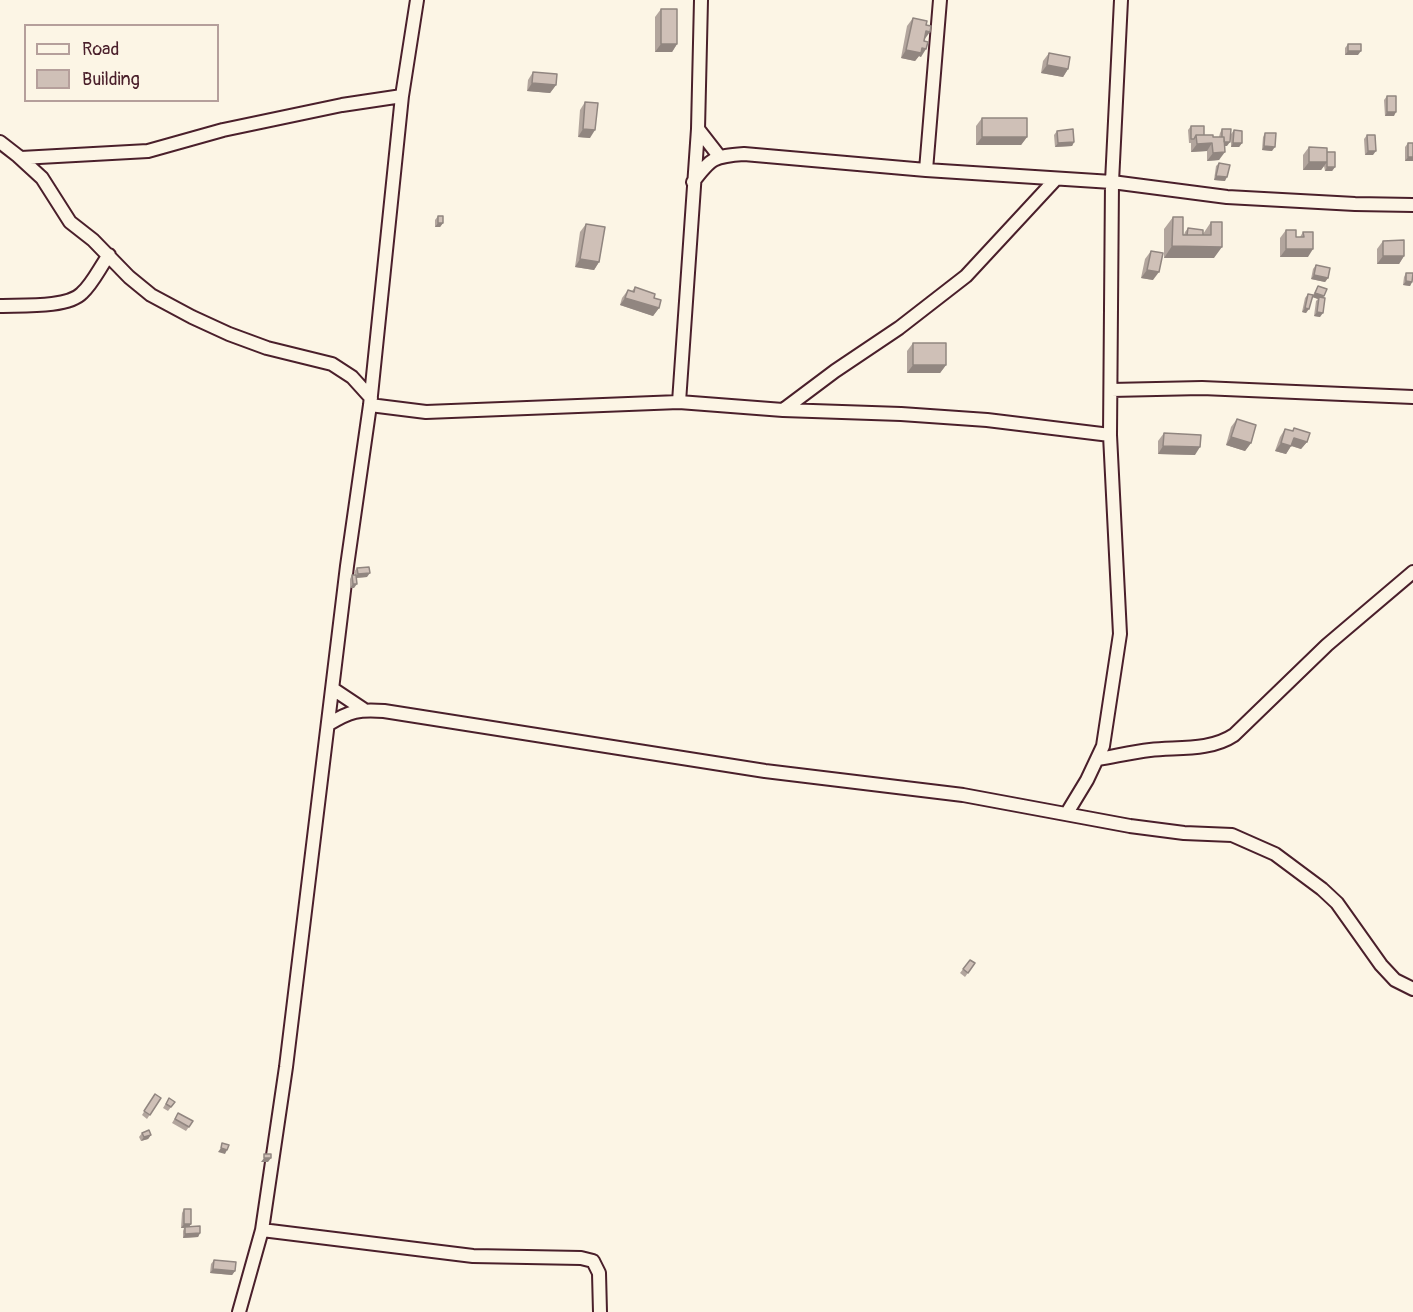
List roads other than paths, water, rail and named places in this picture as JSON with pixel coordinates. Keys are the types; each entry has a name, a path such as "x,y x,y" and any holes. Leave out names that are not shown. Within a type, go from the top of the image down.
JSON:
{"street":[{"path":"238,1312 262,1230 286,1067 347,566 371,401 402,96 417,0"},
{"path":"679,402 698,129 700,0"},
{"path":"926,170 940,0"},
{"path":"1067,813 1098,759 1104,737 1120,634 1110,435 1112,182 1121,0"},
{"path":"21,158 148,151 223,130 342,105 402,96"},
{"path":"698,129 719,156"},
{"path":"0,142 42,178 70,222 108,255 137,285 172,306 229,334 267,348 332,364 352,377 371,401 426,412 679,402 783,410 987,420 1110,435"},
{"path":"693,182 705,165 719,156 744,154 1055,180 1112,182 1227,197 1413,205"},
{"path":"783,410 835,371 899,328 959,282 1055,180"},
{"path":"0,306 45,304 79,296 108,255"},
{"path":"1111,390 1202,388 1413,397"},
{"path":"1098,759 1149,750 1215,745 1225,741 1327,645 1413,572"},
{"path":"333,689 363,709"},
{"path":"329,724 346,713 363,709 702,759 765,771 963,795 1130,826 1184,833 1232,835 1275,854 1322,889 1337,903 1381,965 1395,980 1413,989"},
{"path":"262,1230 473,1256 581,1258 593,1261 600,1274 600,1312"}]}
